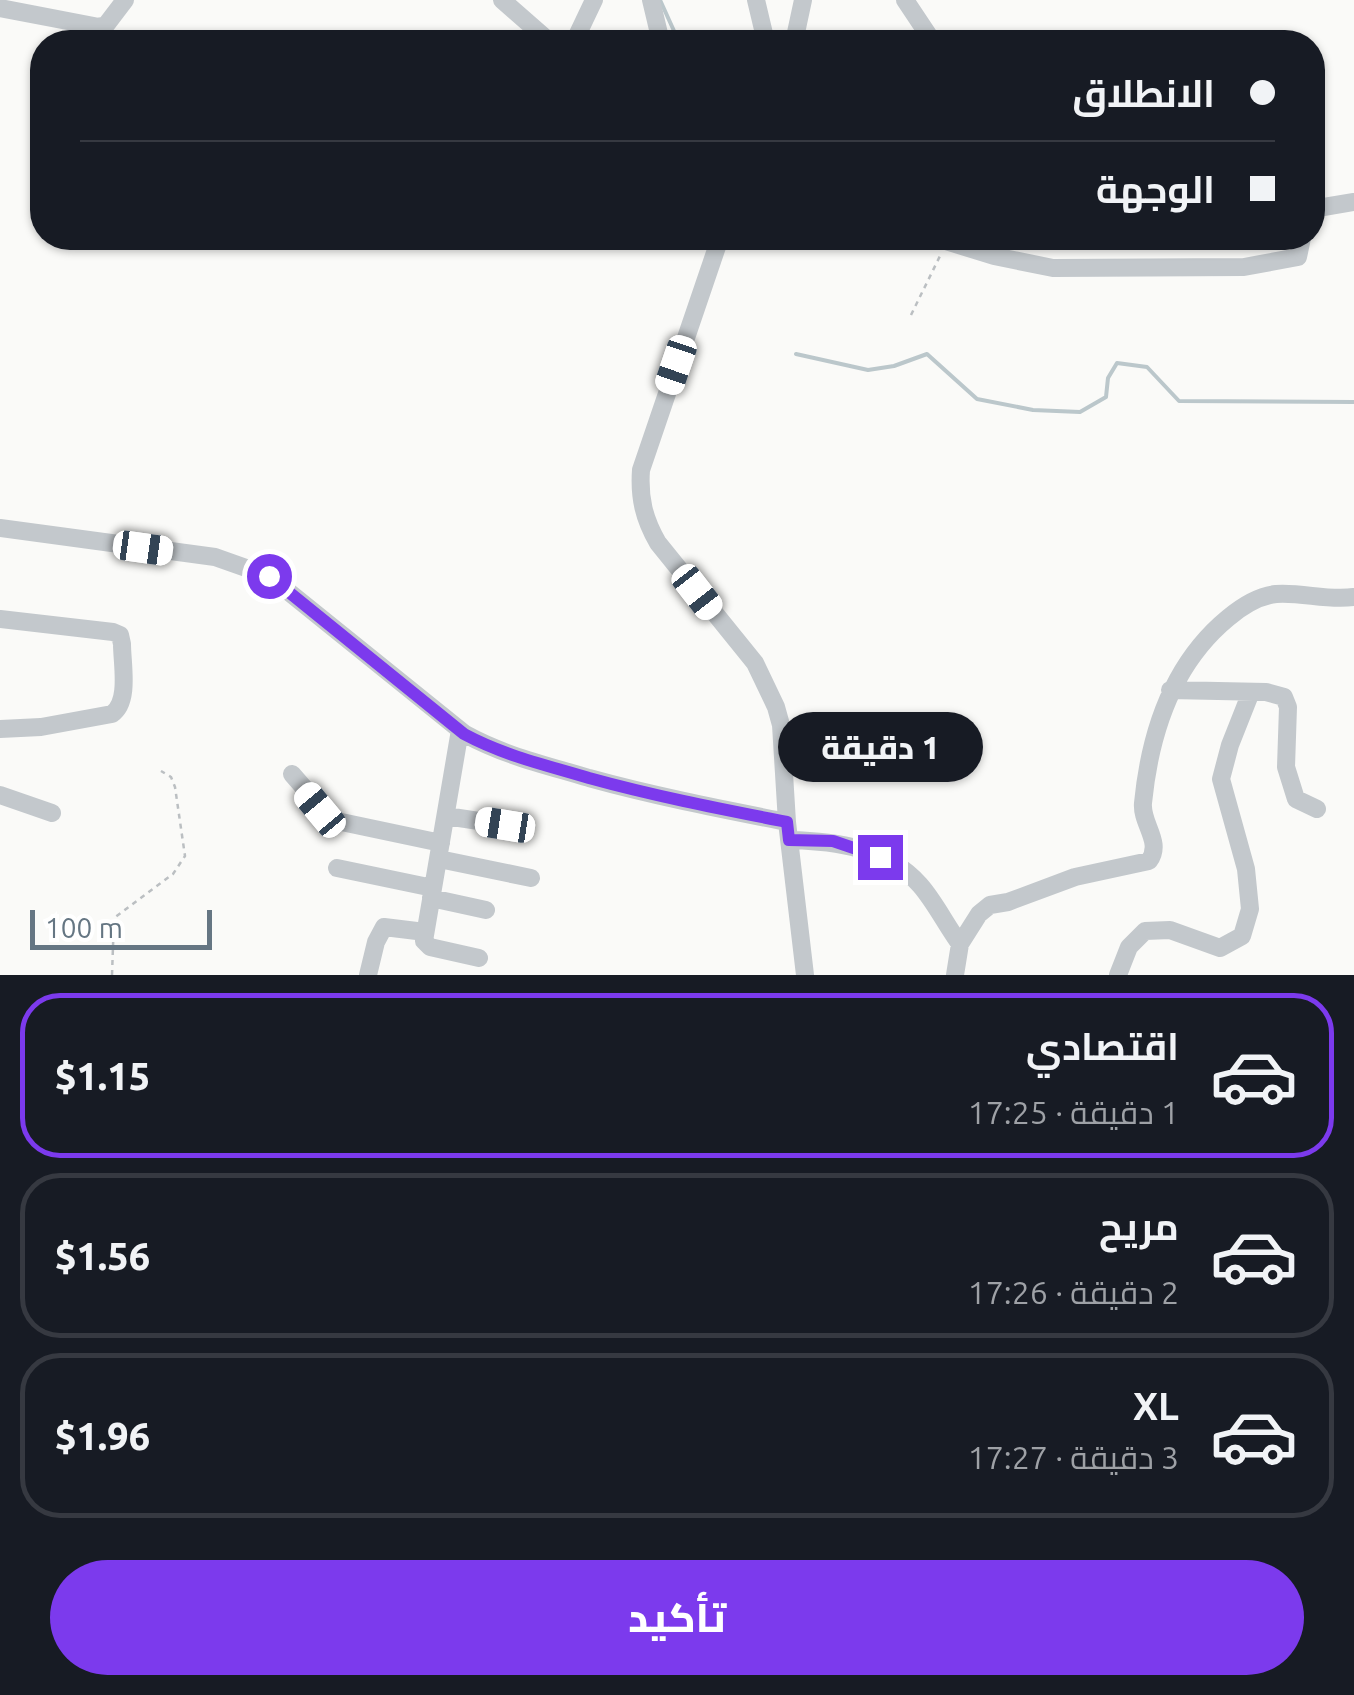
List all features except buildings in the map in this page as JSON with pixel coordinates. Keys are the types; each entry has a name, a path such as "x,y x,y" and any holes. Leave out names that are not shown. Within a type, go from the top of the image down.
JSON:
{"street":[{"path":"0,8 100,26 106,25 124,0"},
{"path":"502,0 536,30"},
{"path":"580,30 594,0"},
{"path":"651,0 658,30"},
{"path":"756,0 763,30"},
{"path":"797,30 803,0"},
{"path":"906,0 925,30"},
{"path":"1325,207 1354,202"},
{"path":"716,250 642,470 640,494 658,544 755,662 767,684 781,725 788,831 805,975"},
{"path":"984,250 1053,268 1244,266 1298,257 1299,250"},
{"path":"0,528 215,558 269,576 481,743 534,764 861,849 897,867 919,884 960,944"},
{"path":"955,975 960,944 979,914 990,905 1075,877 1149,861 1153,856 1154,843 1143,806 1148,766 1170,690 1203,640 1241,607 1276,594 1354,597"},
{"path":"0,619 113,632 120,635 122,644 122,701 118,710 41,727 0,729"},
{"path":"1170,690 1278,694 1287,700 1286,768 1296,798 1317,808"},
{"path":"1118,975 1129,947 1145,932 1170,930 1220,948 1242,936 1250,909 1246,869 1221,779 1250,692"},
{"path":"460,730 424,941 430,946 479,958"},
{"path":"292,774 332,820 531,878"},
{"path":"0,795 52,813"},
{"path":"446,816 505,825"},
{"path":"337,868 486,910"},
{"path":"368,975 384,927 425,932"}],"path":[{"path":"912,315 938,250"},
{"path":"112,975 114,918 173,874 185,856 175,787 171,777 161,771"}],"waterway":[{"path":"660,0 674,30"},
{"path":"796,354 868,370 927,354 977,399 1033,410 1080,412 1106,397 1108,378 1117,363 1147,367 1179,401 1354,402"}],"route":[{"path":"269,576 464,734 481,743 534,764 614,785 787,822 789,840 833,841 880,857"}]}
